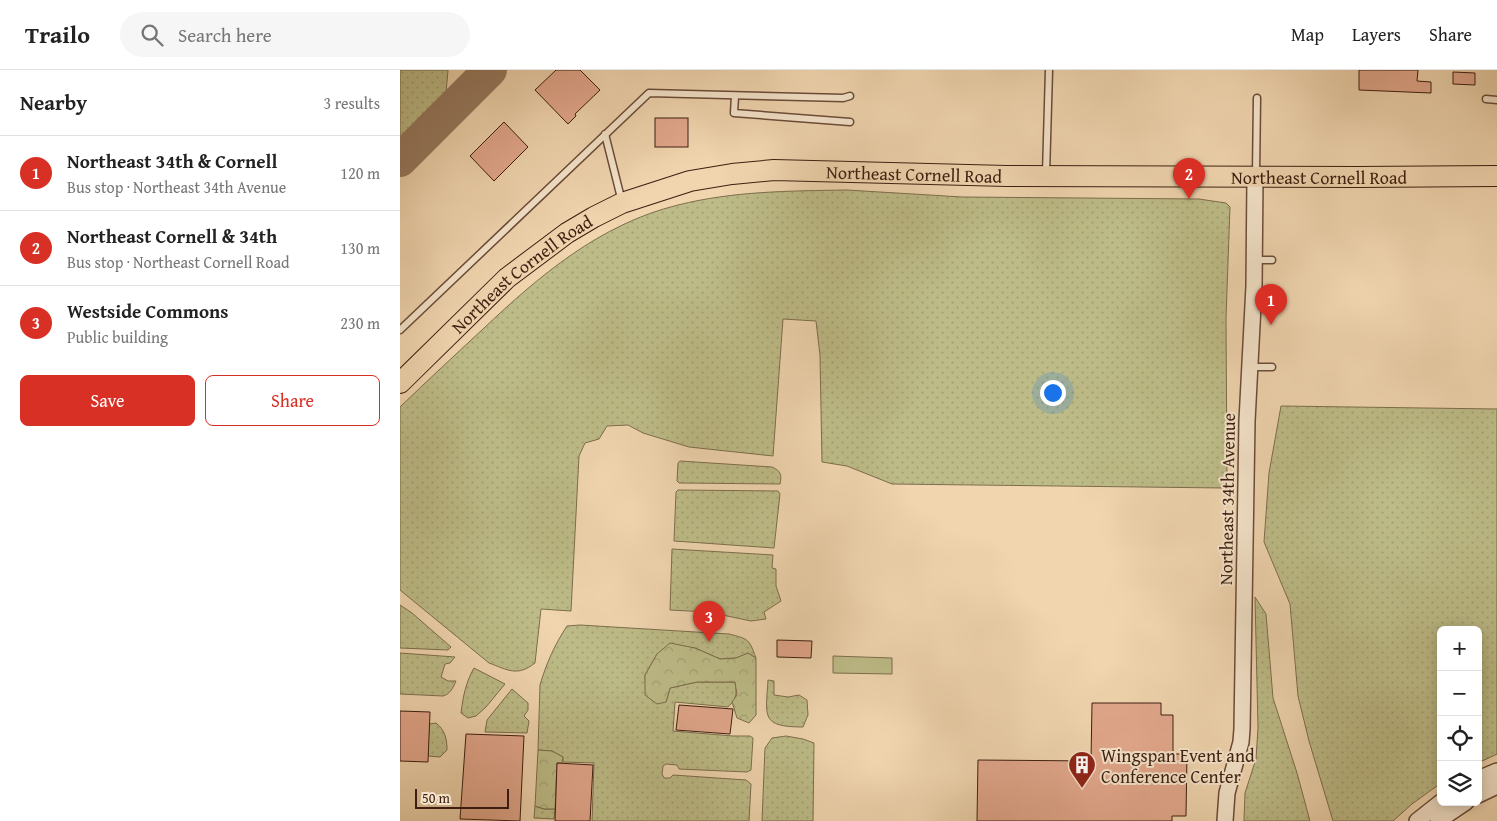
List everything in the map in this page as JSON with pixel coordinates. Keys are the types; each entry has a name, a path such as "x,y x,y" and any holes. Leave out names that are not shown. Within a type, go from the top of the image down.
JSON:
{"highway":[{"name":"Northeast Cornell Road","path":"400,383 507,278 567,233 622,203 690,181 774,170 1046,176 1497,176"}],"street":[{"name":"Northeast 34th Avenue","path":"1225,821 1227,793 1241,742 1242,729 1247,421 1256,177"},
{"path":"1482,777 1497,771"},
{"path":"1482,793 1497,786"},
{"path":"1417,821 1437,805"},
{"path":"1438,821 1460,806"}],"lane":[{"path":"1046,176 1049,70"},
{"path":"400,330 649,93 843,98 850,96"},
{"path":"735,96 734,113 850,122"},
{"path":"1256,177 1257,98"},
{"path":"1486,99 1497,100"},
{"path":"605,134 622,203"},
{"path":"1254,260 1272,260"},
{"path":"1250,367 1272,367"}],"green space":[{"path":"400,70 448,70 446,93 443,100 400,142"},
{"path":"847,190 962,197 1199,199 1226,203 1230,207 1226,318 1227,483 1224,488 892,484 847,466 822,462 820,355 816,321 783,319 773,456 689,447 643,433 628,425 607,426 599,439 585,443 579,456 571,611 541,609 535,663 523,670 512,671 489,663 400,590 400,407 504,309 572,254 622,225 650,214 699,200 741,194"},
{"path":"1281,406 1497,409 1497,754 1482,761 1482,626 1437,626 1437,786 1393,821 1333,821 1309,741 1298,696 1290,604 1264,542 1269,473"},
{"path":"680,461 772,467 780,474 780,484 679,483 677,481 678,463"},
{"path":"678,490 778,491 780,494 774,548 674,541 676,492"},
{"path":"672,549 773,555 772,568 776,569 776,586 781,601 764,612 766,619 751,621 708,612 670,610"},
{"path":"1255,597 1266,614 1273,698 1310,821 1244,821 1245,793 1256,759 1258,728"},
{"path":"400,605 451,647 448,650 400,648"},
{"path":"580,625 729,634 741,637 750,643 756,658 748,653 737,658 720,659 695,648 657,654 645,675 646,695 666,702 670,688 697,682 735,682 736,696 728,707 675,702 673,731 750,736 753,738 751,770 747,772 679,769 677,765 666,764 663,766 662,774 664,778 670,778 673,775 746,780 751,784 749,821 592,821 594,763 563,762 563,757 552,751 538,750 540,685 542,677 555,647 567,626"},
{"path":"670,643 695,648 720,659 736,658 748,653 756,658 756,715 749,723 737,718 732,702 737,695 735,682 697,682 670,688 666,702 657,704 645,695 645,675 657,654"},
{"path":"400,653 455,657 450,663 445,664 441,677 448,681 456,681 448,694 443,696 400,694"},
{"path":"833,656 892,658 892,674 833,673"},
{"path":"474,668 505,684 486,707 476,716 468,718 461,713 465,689"},
{"path":"768,680 774,681 774,695 788,697 799,695 807,700 808,715 803,727 779,725 769,717 767,711"},
{"path":"512,689 528,703 528,710 524,716 529,721 527,733 485,732 487,720"},
{"path":"436,723 445,735 447,742 447,750 440,757 428,756 429,724"},
{"path":"786,736 814,743 813,821 762,821 765,748 772,738"},
{"path":"538,750 552,751 563,757 562,763 557,763 555,809 544,809 535,806"},
{"path":"535,806 544,809 555,809 554,819 534,818"}],"building":[{"path":"556,70 580,70 600,90 575,114 576,116 568,124 535,90"},
{"path":"1359,70 1418,70 1417,81 1431,82 1431,93 1359,90"},
{"path":"1453,72 1475,73 1475,85 1453,84"},
{"path":"655,118 688,118 688,147 655,147"},
{"path":"504,122 528,147 494,181 470,156"},
{"path":"777,640 812,641 811,658 777,657"},
{"name":"Wingspan Event and Conference Center","path":"1092,703 1161,703 1161,715 1173,715 1173,754 1187,754 1186,816 1172,816 1172,821 977,821 978,760 1091,761"},
{"path":"679,705 733,709 730,734 676,730"},
{"path":"400,711 430,712 428,762 400,761"},
{"path":"466,734 524,736 520,821 460,819"},
{"path":"557,763 593,765 590,821 555,821"}],"taxiway":[{"path":"400,160 490,70"}],"place":[{"name":"Northeast Cornell & 34th","path":"1189,199"},
{"name":"Northeast 34th & Cornell","path":"1271,325"},
{"name":"Westside Commons","path":"709,642"},
{"name":"Wingspan Event and Conference Center","path":"1082,789"}]}
